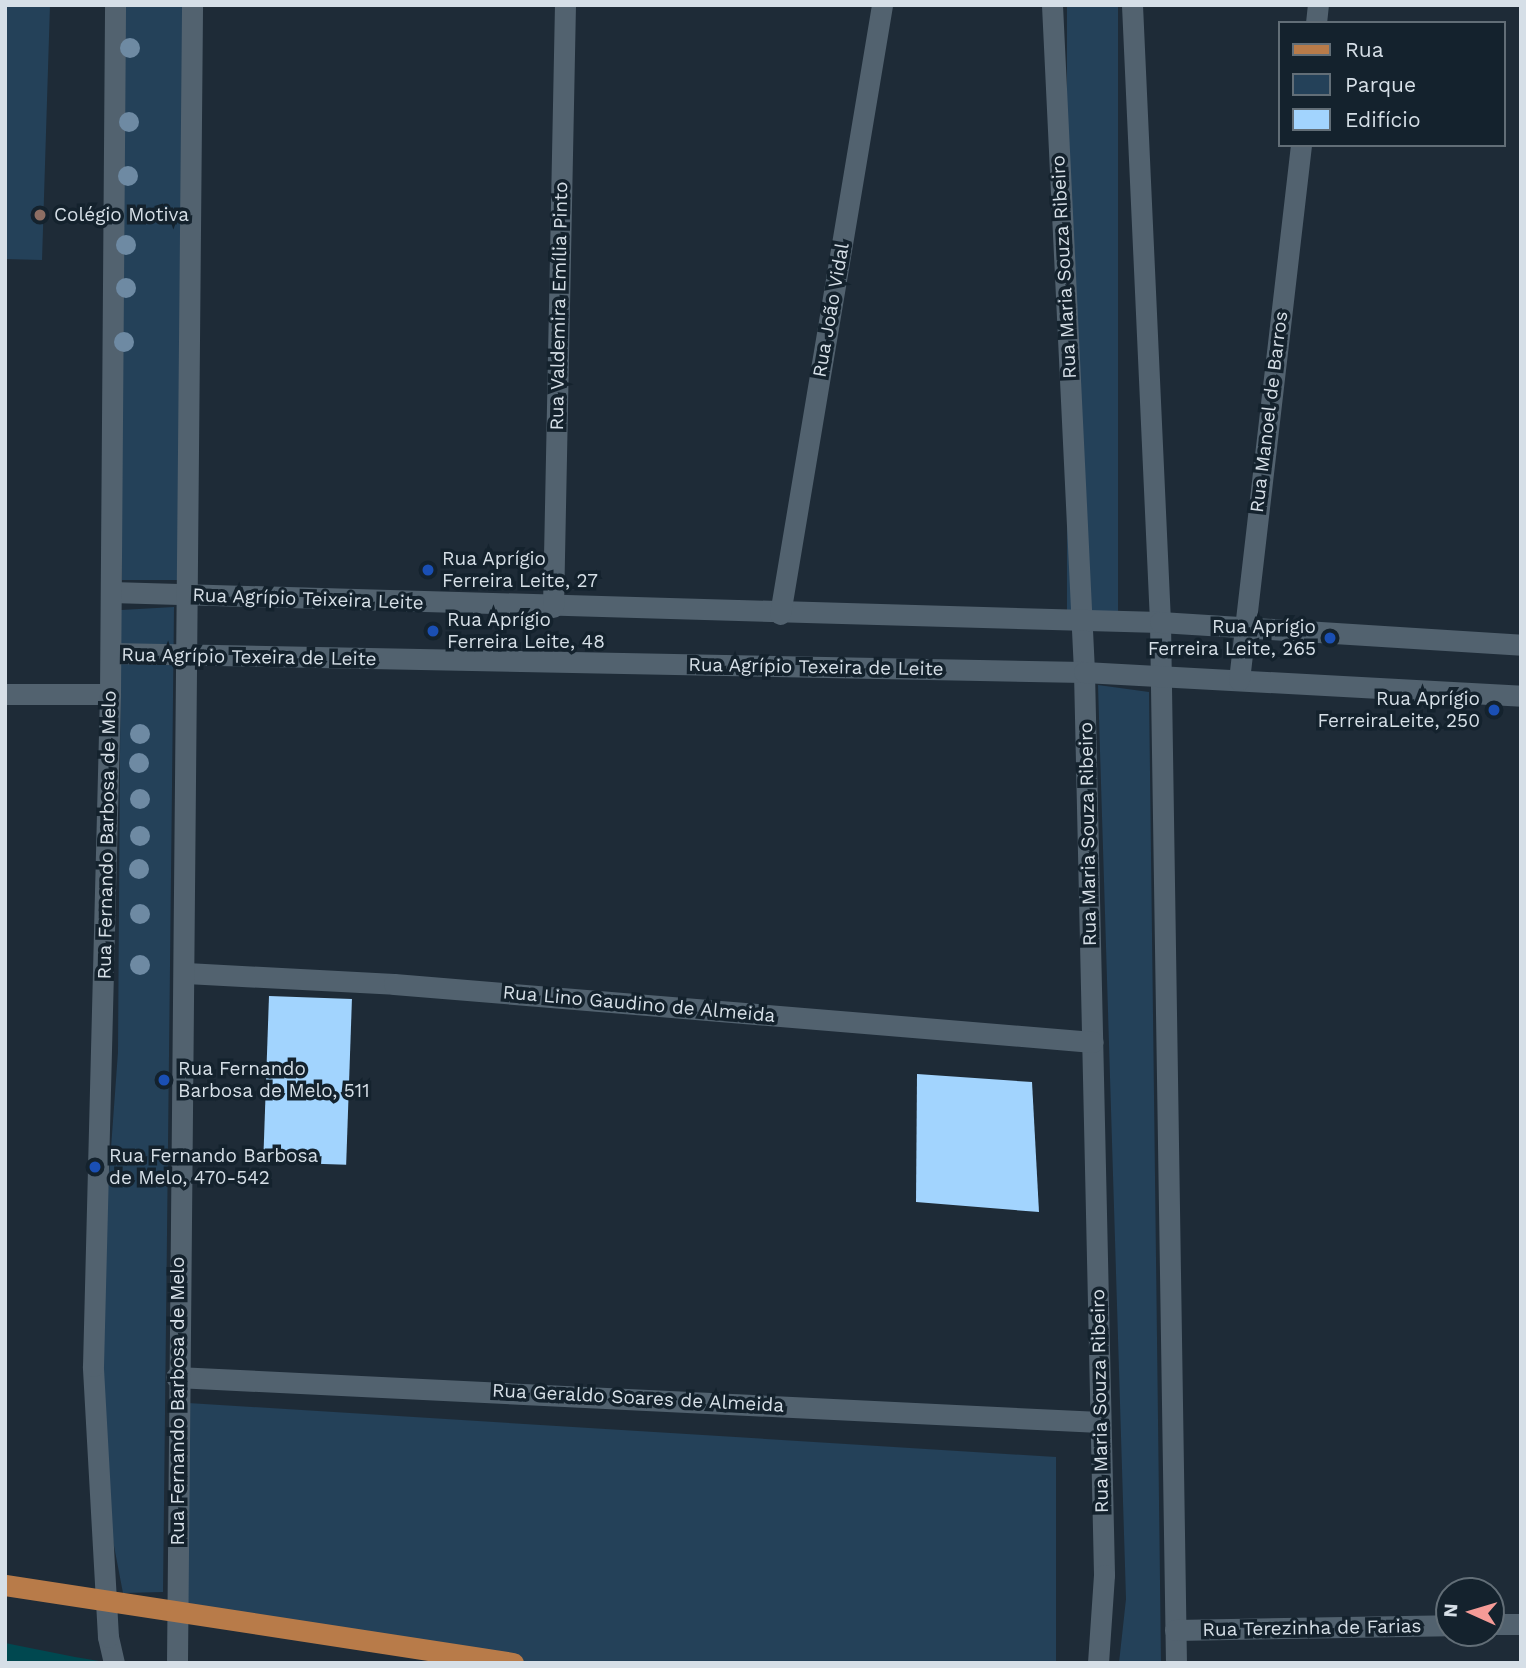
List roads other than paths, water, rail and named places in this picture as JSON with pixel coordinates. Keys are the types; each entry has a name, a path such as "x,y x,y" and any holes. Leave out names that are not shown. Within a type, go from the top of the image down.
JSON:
{"main road":[{"path":"5,1585 178,1616 513,1663"}],"street":[{"name":"Rua Fernando Barbosa de Melo","path":"114,1663 108,1637 93,1366 111,653 115,5"},
{"name":"Rua Fernando Barbosa de Melo","path":"177,1663 176,1377 186,973 192,5"},
{"name":"Rua Valdemira Emília Pinto","path":"553,607 565,5"},
{"name":"Rua João Vidal","path":"780,614 882,5"},
{"name":"Rua Maria Souza Ribeiro","path":"1052,5 1084,672 1104,1575 1098,1663"},
{"path":"1132,5 1160,622 1176,1663"},
{"name":"Rua Manoel de Barros","path":"1239,680 1243,627 1301,147"},
{"name":"Rua Agrípio Teixeira Leite","path":"111,592 1082,624"},
{"path":"1082,624 1160,622 1521,645"},
{"name":"Rua Agrípio Texeira de Leite","path":"111,653 188,657 1084,672 1161,679 1239,680 1521,696"},
{"path":"5,694 110,694"},
{"name":"Rua Lino Gaudino de Almeida","path":"186,973 344,980 1093,1042"},
{"name":"Rua Geraldo Soares de Almeida","path":"176,1377 1100,1422"},
{"name":"Rua Terezinha de Farias","path":"1175,1630 1435,1625"}],"place":[{"name":"Colégio Motiva","path":"40,215"},
{"name":"Rua Aprígio Ferreira Leite, 27","path":"428,570"},
{"name":"Rua Aprígio Ferreira Leite, 48","path":"433,631"},
{"name":"Rua Aprígio Ferreira Leite, 265","path":"1330,638"},
{"name":"Rua Aprígio FerreiraLeite, 250","path":"1494,710"},
{"name":"Rua Fernando Barbosa de Melo, 511","path":"164,1080"},
{"name":"Rua Fernando Barbosa de Melo, 470-542","path":"95,1167"}]}
